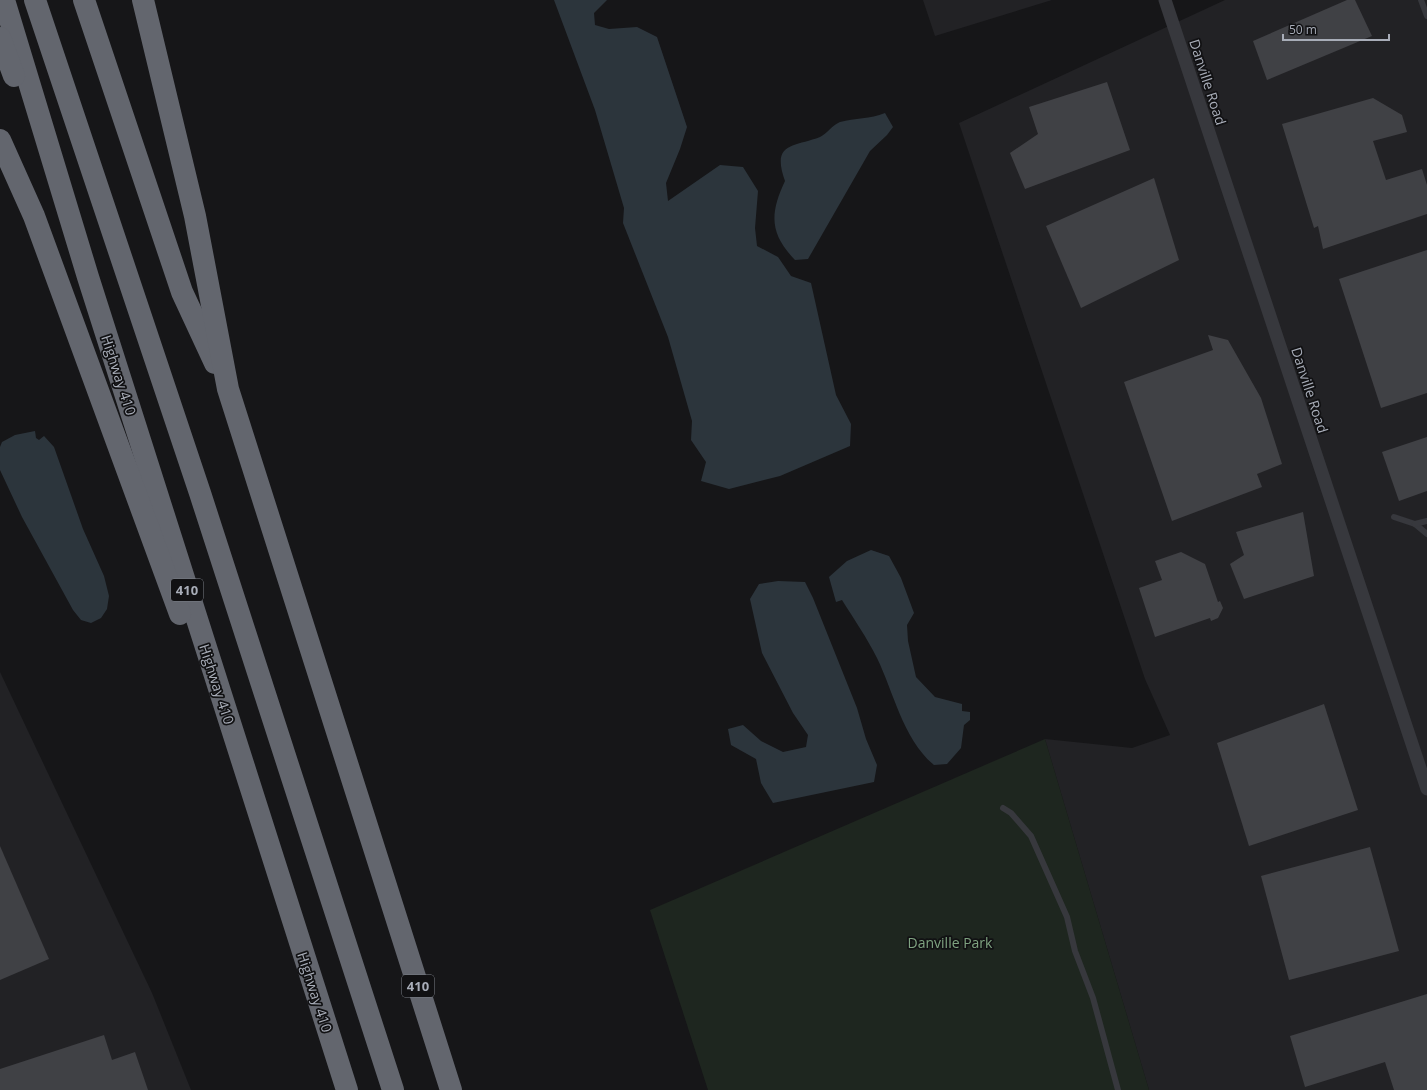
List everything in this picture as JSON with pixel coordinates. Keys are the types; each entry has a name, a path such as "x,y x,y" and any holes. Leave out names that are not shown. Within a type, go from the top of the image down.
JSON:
{"highway":[{"path":"4,0 88,277"},
{"path":"35,0 200,493 393,1090"},
{"path":"84,0 182,292 228,389"},
{"path":"143,0 195,216 228,389"},
{"path":"0,38 88,277"},
{"path":"0,140 37,224 286,902"},
{"name":"Highway 410","path":"88,277 347,1090"},
{"name":"410","path":"228,389 451,1090"}],"street":[{"name":"Danville Road","path":"1165,0 1427,789"}],"lane":[{"path":"1421,0 1427,16"},
{"path":"1394,517 1415,524 1427,534"},
{"path":"1415,524 1427,521"},
{"path":"1003,808 1010,813 1031,836 1067,917 1075,951 1093,998 1118,1090"}],"shaded area":[{"path":"554,0 607,0 594,13 595,25 609,29 637,27 657,37 687,127 666,183 668,201 720,165 743,167 758,191 755,228 757,246 778,257 791,276 811,283 836,395 851,424 850,446 780,476 729,489 701,481 706,462 691,440 692,421 668,337 623,223 624,208 595,110"},
{"path":"923,0 1052,0 935,36"},
{"path":"1225,0 1427,0 1427,1090 1149,1090 1045,739 1132,748 1170,735 1145,679 959,123"},
{"path":"885,113 893,127 887,135 870,151 808,259 795,260 786,250 776,232 775,213 780,192 785,181 781,168 783,153 794,145 820,137 840,122"},
{"path":"35,431 36,438 39,440 44,436 54,447 83,529 104,576 109,596 107,609 101,618 91,623 81,620 73,610 22,517 0,470 0,447 2,442 15,435"},
{"path":"871,550 889,556 901,578 914,613 907,625 908,641 916,677 935,697 962,704 962,711 970,712 970,720 964,725 961,748 947,764 934,765 914,742 900,715 877,658 869,643 842,600 836,602 829,577 847,561"},
{"path":"778,581 805,582 813,598 857,708 866,739 877,765 874,782 773,803 761,783 756,759 731,745 728,729 743,725 761,741 783,752 806,747 808,735 793,713 762,653 750,599 759,584"},
{"path":"0,672 152,993 191,1090 0,1090"}],"green space":[{"name":"Danville Park","path":"1045,739 1149,1090 708,1090 650,910"}],"building":[{"path":"1347,0 1355,0 1372,36 1267,80 1253,41"},
{"path":"1107,82 1130,150 1025,189 1010,153 1038,134 1029,107"},
{"path":"1373,98 1402,115 1407,132 1373,141 1386,180 1422,169 1427,185 1427,214 1323,249 1318,226 1314,228 1282,124"},
{"path":"1154,178 1179,260 1081,308 1046,226"},
{"path":"1427,250 1427,393 1381,408 1339,279"},
{"path":"1208,335 1228,340 1261,398 1282,464 1257,474 1262,487 1172,521 1124,382 1213,350"},
{"path":"1427,437 1427,491 1399,501 1382,452"},
{"path":"1303,512 1314,576 1244,599 1230,564 1244,555 1236,532"},
{"path":"1181,552 1205,564 1218,602 1220,601 1223,608 1218,618 1211,621 1210,618 1155,637 1139,588 1162,580 1155,561"},
{"path":"1324,704 1358,810 1249,846 1217,743"},
{"path":"0,846 49,959 0,980"},
{"path":"1370,847 1399,951 1289,980 1261,876"},
{"path":"1427,994 1427,1090 1394,1090 1385,1062 1305,1087 1290,1036"},
{"path":"104,1035 112,1060 135,1052 148,1090 0,1090 0,1069"}]}
